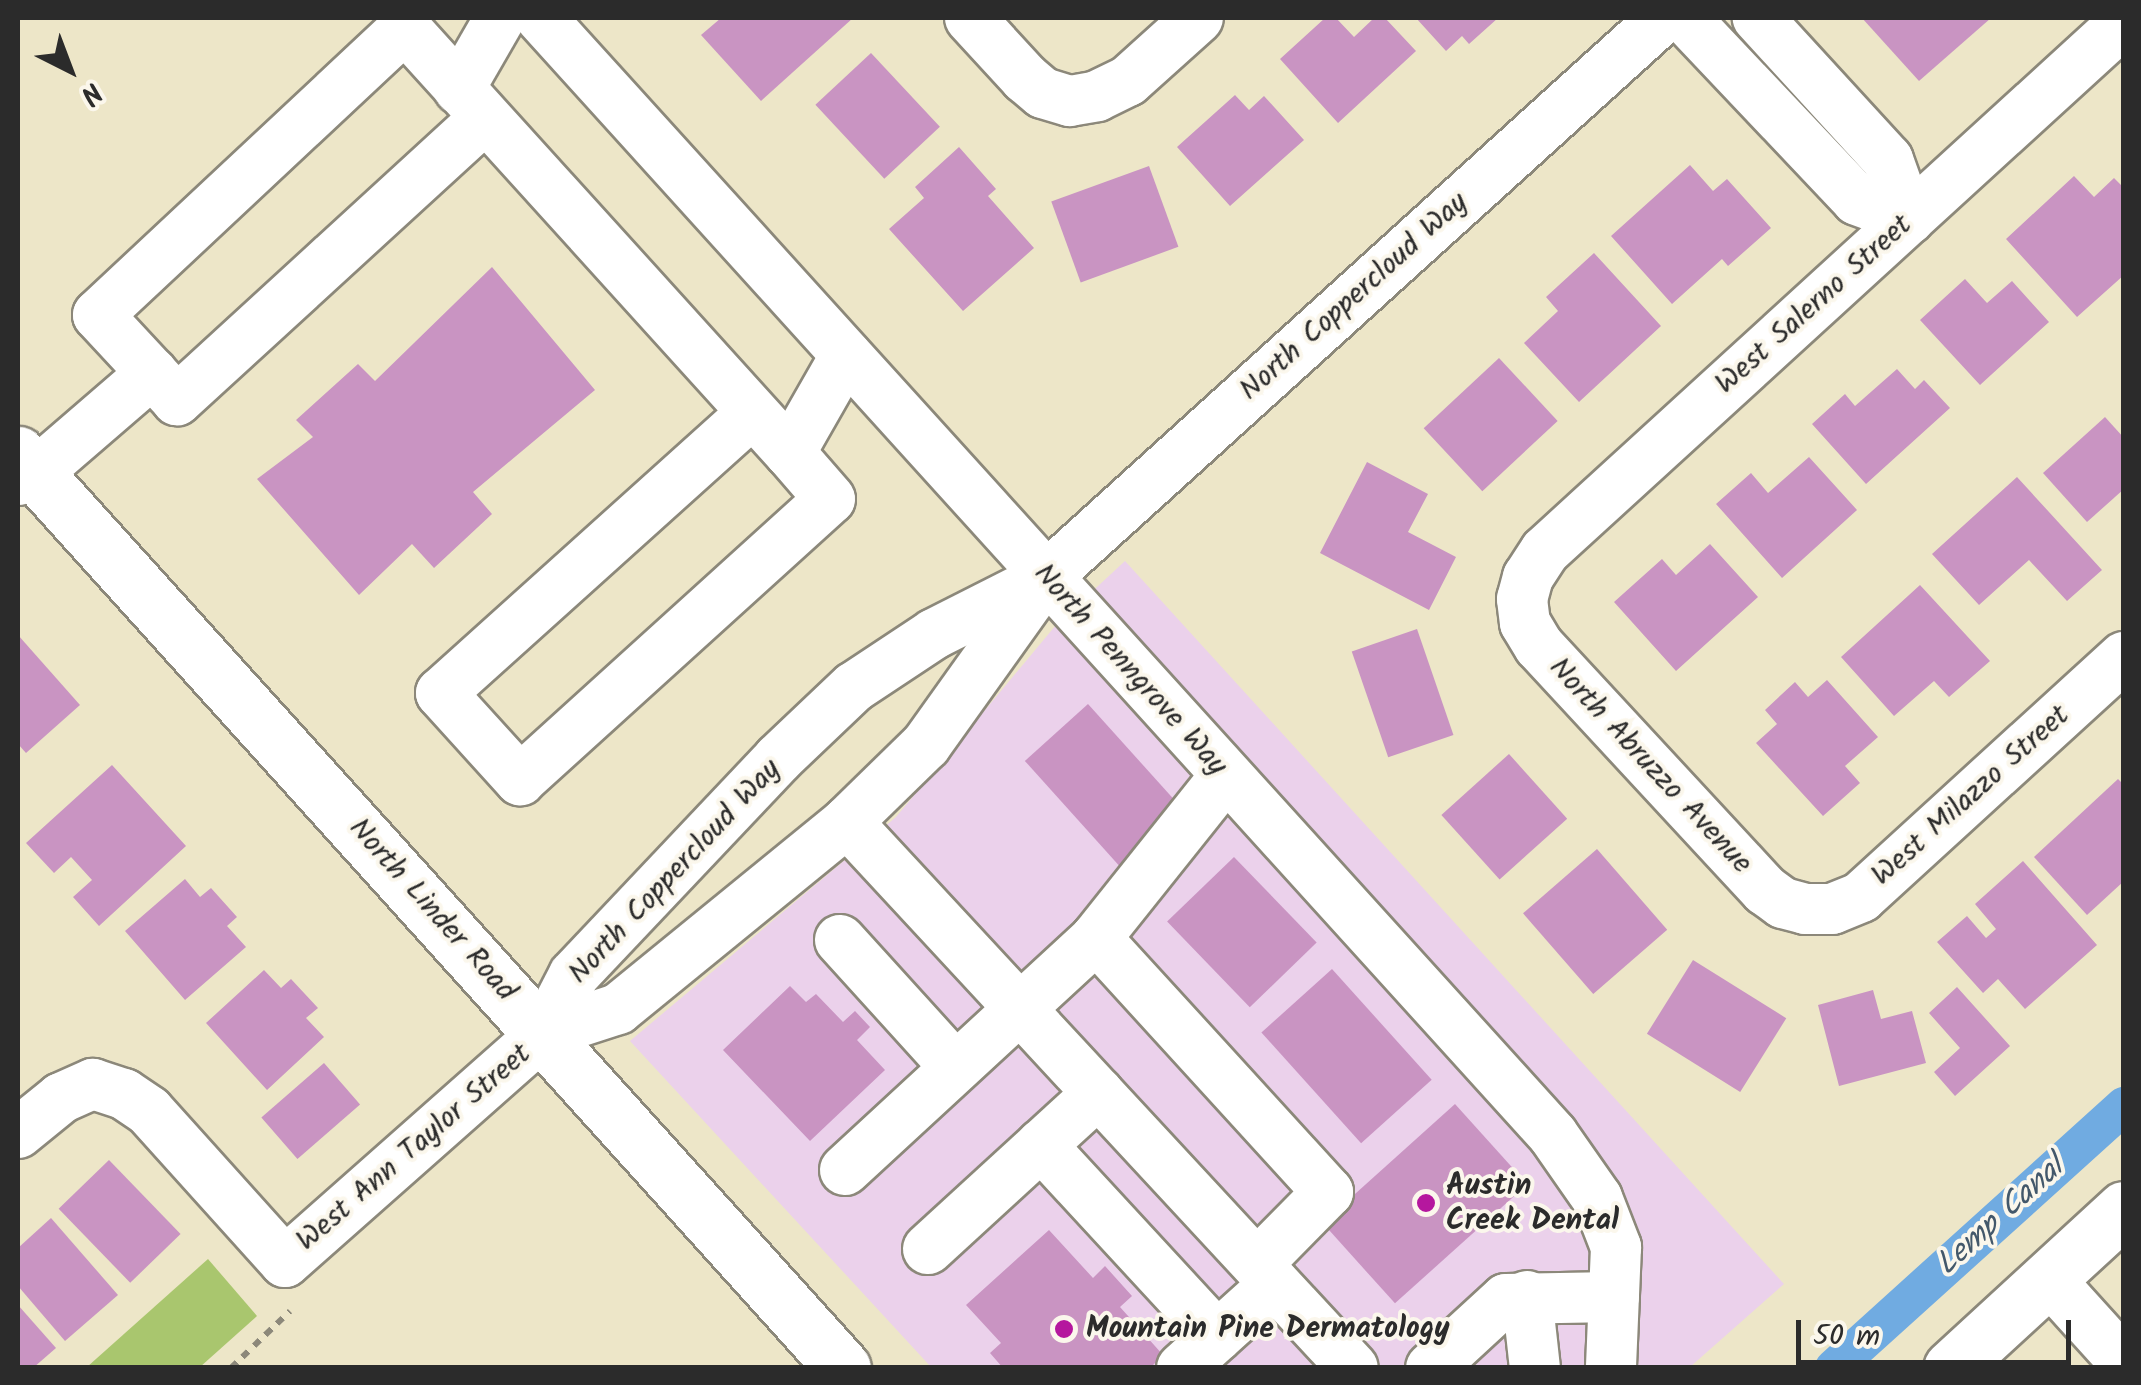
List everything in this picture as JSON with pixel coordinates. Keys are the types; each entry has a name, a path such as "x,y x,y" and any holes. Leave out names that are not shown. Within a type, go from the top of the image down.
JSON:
{"main road":[{"name":"North Linder Road","path":"22,480 544,1033 844,1368"},
{"path":"1951,1368 2124,1209"}],"street":[{"path":"500,18 472,103 177,400 98,315 405,28 472,103 752,414 790,453 830,499 520,780 441,693 752,414"},
{"name":"North Penngrove Way","path":"541,18 1553,1135 1597,1198 1616,1247 1610,1368"},
{"path":"970,18 1024,78 1044,93 1070,101 1097,96 1128,81 1198,18"},
{"name":"North Coppercloud Way","path":"544,1033 618,1009 847,822 926,744 1046,578 1663,18"},
{"path":"1685,18 1856,200 1909,219"},
{"path":"1758,18 1888,160 1909,219"},
{"name":"West Salerno Street","path":"1522,600 1528,577 1545,551 2124,22"},
{"path":"790,453 846,355"},
{"path":"22,480 152,373"},
{"name":"North Coppercloud Way","path":"544,1033 574,975 778,759 854,687 934,634 1046,578"},
{"name":"North Abruzzo Avenue","path":"1522,600 1526,622 1539,646 1765,890 1784,903 1805,909"},
{"name":"West Milazzo Street","path":"1805,909 1832,909 1861,896 2124,656"},
{"path":"845,1170 1096,938 1226,775"},
{"path":"847,822 1353,1368"},
{"path":"1040,1144 1199,1352 1266,1274 1328,1192 1096,938"},
{"path":"840,940 955,1067"},
{"name":"West Ann Taylor Street","path":"18,1133 62,1098 92,1084 124,1094 149,1111 285,1262 544,1033"},
{"path":"928,1249 1098,1092"},
{"path":"2048,1278 2124,1362"},
{"path":"1528,1296 1535,1368"},
{"path":"1431,1368 1506,1299 1614,1297"}],"path":[{"path":"231,1368 290,1312"}],"shaded area":[{"path":"1125,561 1784,1284 1690,1367 931,1367 630,1041 896,817 1056,625"}],"green space":[{"path":"208,1259 257,1316 200,1367 87,1367"}],"building":[{"path":"721,18 853,18 761,101 701,35"},
{"path":"1325,18 1336,18 1354,37 1374,18 1385,18 1416,51 1338,123 1280,59"},
{"path":"1416,18 1498,18 1469,44 1462,36 1446,51"},
{"path":"1862,18 1991,18 1919,81"},
{"path":"871,53 940,127 884,179 815,105"},
{"path":"1235,95 1249,110 1264,96 1304,140 1230,206 1177,147"},
{"path":"959,147 996,189 988,196 1034,248 963,311 889,229 924,198 915,187"},
{"path":"1690,165 1713,191 1727,179 1771,228 1728,266 1722,259 1672,304 1611,236"},
{"path":"1149,166 1178,247 1081,282 1051,202"},
{"path":"2074,176 2094,197 2114,178 2124,188 2124,275 2077,317 2006,239"},
{"path":"1594,253 1661,326 1579,402 1524,343 1558,311 1546,297"},
{"path":"492,267 595,390 473,492 492,514 434,568 412,544 359,595 257,479 313,437 296,420 358,364 375,381"},
{"path":"1965,279 1987,303 2012,281 2049,322 1980,385 1920,320"},
{"path":"1499,358 1558,421 1482,491 1424,428"},
{"path":"1897,369 1915,389 1924,380 1950,408 1866,484 1812,424 1845,394 1855,406"},
{"path":"2105,417 2124,438 2124,489 2087,522 2043,473"},
{"path":"1809,457 1857,510 1782,578 1716,504 1751,473 1768,493"},
{"path":"1367,462 1428,494 1408,532 1456,557 1429,610 1320,553"},
{"path":"2017,477 2102,570 2067,601 2029,560 1979,605 1932,554"},
{"path":"1710,544 1758,597 1676,671 1614,602 1662,559 1676,575"},
{"path":"1920,585 1990,661 1949,697 1934,681 1894,716 1841,657"},
{"path":"1417,629 1453,735 1388,757 1352,651"},
{"path":"18,635 80,705 26,753 18,744"},
{"path":"1827,680 1878,737 1845,766 1860,783 1823,816 1756,743 1777,724 1765,710 1795,682 1808,697"},
{"path":"1088,704 1184,811 1121,868 1025,761"},
{"path":"1509,754 1567,819 1500,880 1441,815"},
{"path":"112,765 186,846 99,926 73,897 92,880 71,857 54,873 26,843"},
{"path":"2118,779 2124,785 2124,881 2087,915 2034,857"},
{"path":"1597,849 1667,930 1593,994 1523,913"},
{"path":"1234,857 1317,943 1250,1007 1167,922"},
{"path":"2023,861 2097,945 2025,1009 1998,979 1983,993 1937,942 1967,916 1986,938 1996,929 1975,904"},
{"path":"185,879 200,897 211,888 237,917 227,926 246,947 185,1000 125,931"},
{"path":"1693,960 1786,1018 1740,1092 1647,1034"},
{"path":"1332,969 1432,1080 1361,1143 1261,1033"},
{"path":"264,970 281,988 291,979 318,1008 306,1018 324,1037 267,1090 206,1023"},
{"path":"790,986 806,1002 816,994 843,1022 855,1011 870,1027 857,1040 885,1070 810,1141 723,1050"},
{"path":"1957,987 2010,1046 1955,1096 1934,1072 1960,1048 1929,1013"},
{"path":"1873,990 1881,1019 1912,1011 1926,1063 1839,1086 1818,1005"},
{"path":"324,1063 360,1105 297,1159 261,1117"},
{"name":"Austin Creek Dental","path":"1455,1104 1527,1184 1395,1303 1323,1223"},
{"path":"109,1160 181,1234 130,1283 59,1209"},
{"path":"51,1218 118,1295 65,1341 18,1286 18,1248"},
{"path":"1049,1230 1093,1278 1105,1266 1132,1296 1120,1307 1163,1355 1150,1368 1003,1368 990,1353 1001,1343 966,1305"},
{"path":"18,1305 56,1348 33,1368 18,1368"}],"waterway":[{"name":"Lemp Canal","path":"1834,1368 2124,1106"}],"place":[{"name":"Austin Creek Dental","path":"1426,1203"},
{"name":"Mountain Pine Dermatology","path":"1064,1329"}]}
